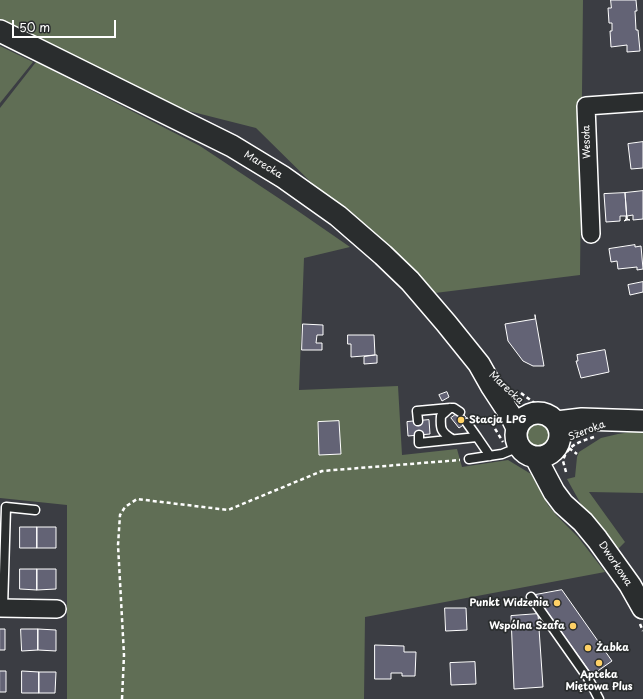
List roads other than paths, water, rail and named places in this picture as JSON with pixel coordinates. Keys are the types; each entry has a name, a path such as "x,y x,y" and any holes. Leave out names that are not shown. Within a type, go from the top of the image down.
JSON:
{"street":[{"name":"Marecka","path":"0,31 232,146 283,177 338,216 383,255 410,281 479,364 492,387 537,445"},
{"name":"Wesoła","path":"591,234 586,106 643,102"},
{"name":"Marecka","path":"479,364 534,413"},
{"path":"534,413 544,413 549,415 557,422 560,432 537,445 523,418 534,413"},
{"name":"Szeroka","path":"557,422 582,419 643,421"},
{"name":"Szeroka","path":"537,445 616,420"},
{"name":"Dworkowa","path":"537,445 554,492 563,504 583,522 612,560 643,608"},
{"path":"1,608 57,609"}],"lane":[{"path":"450,408 441,416 440,425 443,433 452,439"},
{"path":"418,421 417,411 454,408 460,412"},
{"path":"467,423 490,456"},
{"path":"419,435 419,442 477,437"},
{"path":"470,459 502,454 537,445"},
{"path":"1,608 3,507 35,510"},
{"path":"531,597 588,678 599,699"}],"place":[{"name":"Stacja LPG","path":"461,420"},
{"name":"Punkt Widzenia","path":"557,603"},
{"name":"Wspólna Szafa","path":"573,626"},
{"name":"Żabka","path":"588,648"},
{"name":"Apteka Miętowa Plus","path":"599,663"}]}
